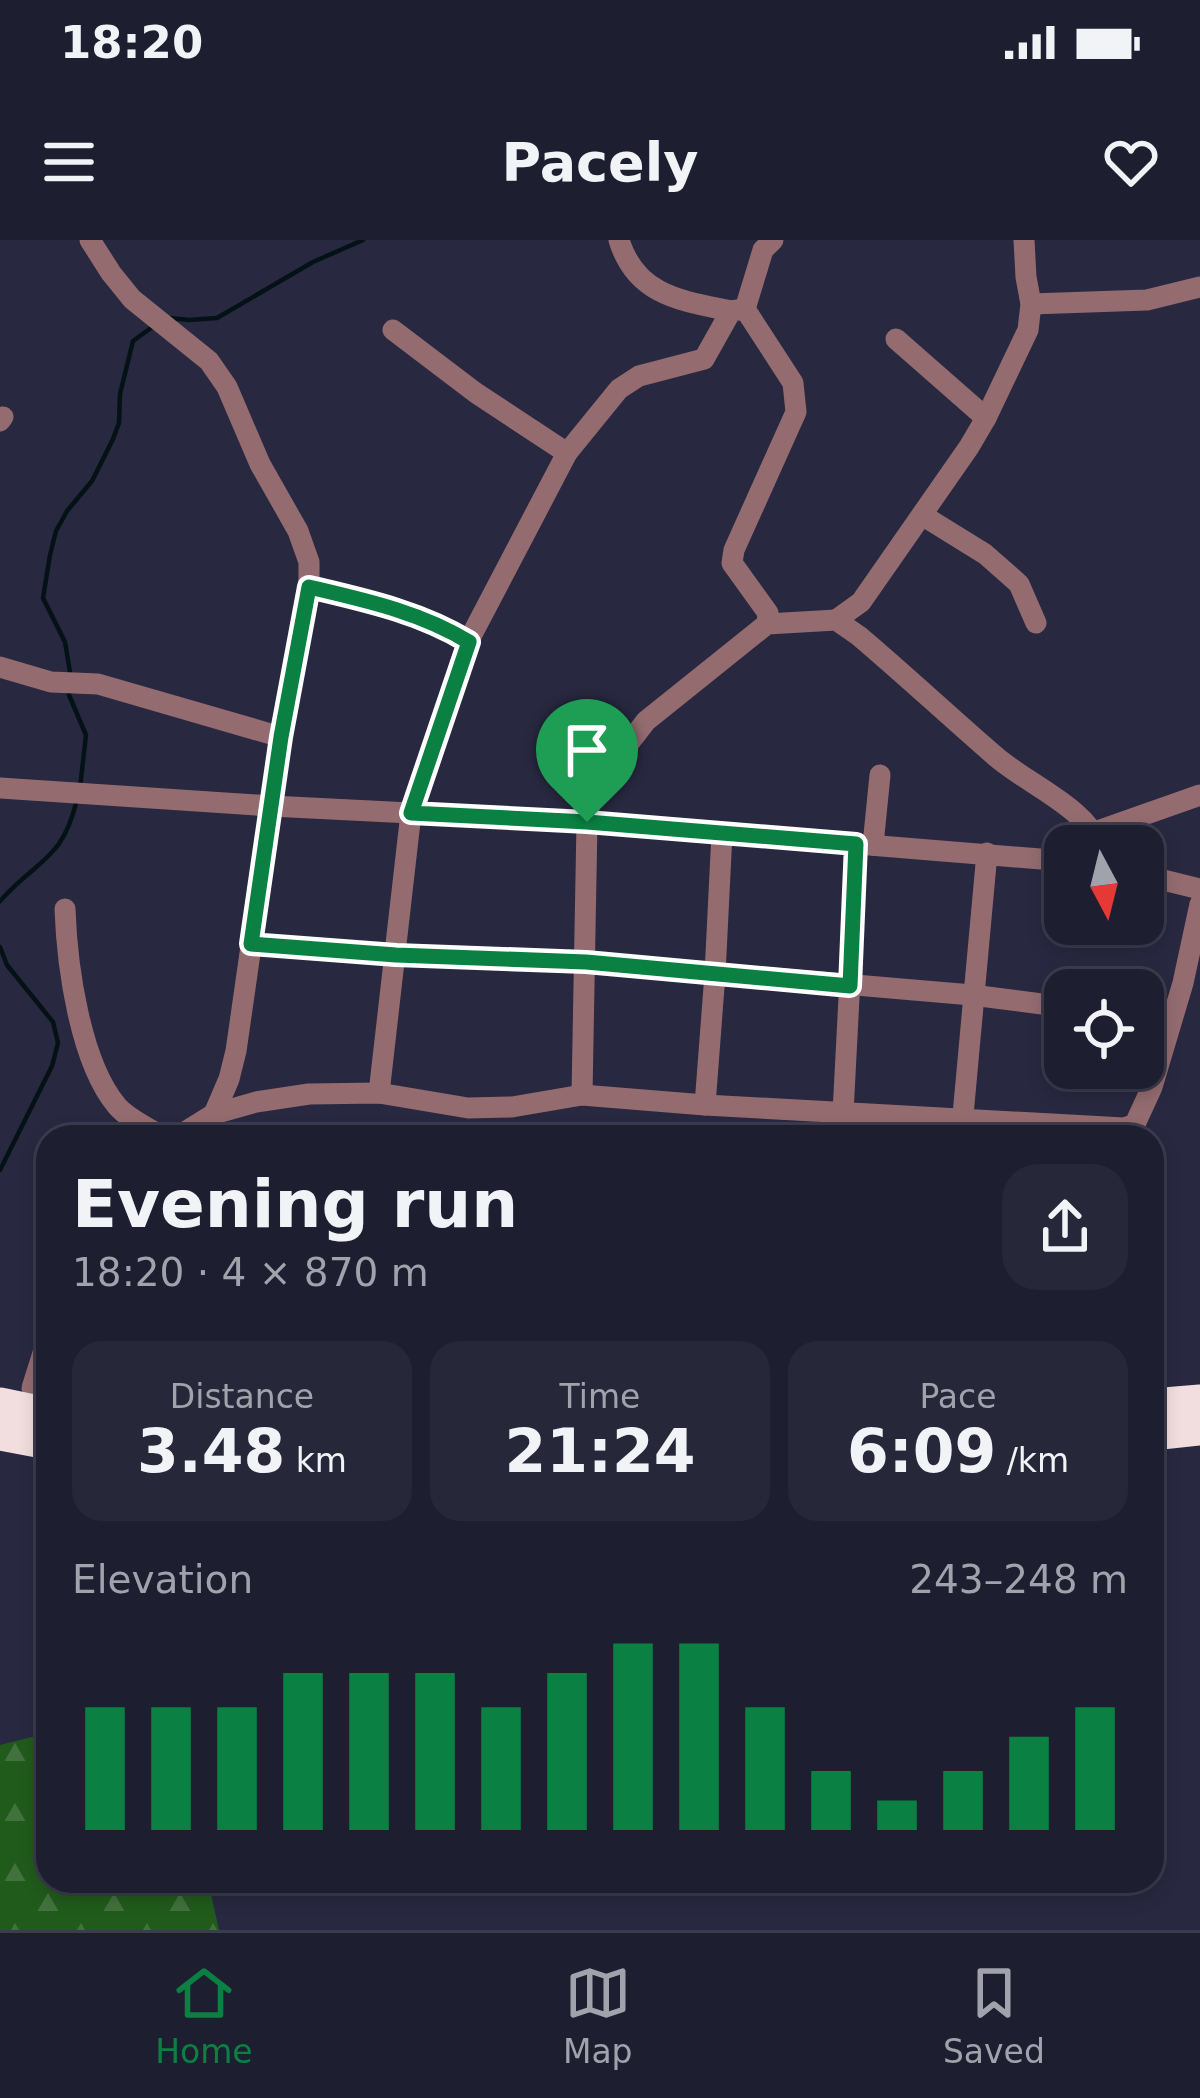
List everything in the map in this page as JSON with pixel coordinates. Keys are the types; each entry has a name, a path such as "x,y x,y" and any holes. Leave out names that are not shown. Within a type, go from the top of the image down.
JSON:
{"highway":[{"path":"0,1404 36,1401"},
{"path":"1164,1405 1200,1401"},
{"path":"1164,1433 1200,1430"},
{"path":"0,1434 36,1441"}],"street":[{"path":"90,240 132,299 209,361 227,387 309,562 309,587 281,737 236,1051 214,1114"},
{"path":"619,240 638,276 673,300 738,310 793,383 796,412 732,563 768,613 767,624"},
{"path":"379,1093 411,813 469,642 567,453 619,389 639,376 704,359 738,310 763,250 773,240"},
{"path":"582,1095 591,792 646,721 767,624 836,620 861,602 986,418 1028,330 1031,304 1024,240"},
{"path":"1031,304 1147,300 1200,287"},
{"path":"393,330 567,453"},
{"path":"896,339 986,418"},
{"path":"922,514 985,554 1019,584 1036,623"},
{"path":"309,587 443,626 469,642"},
{"path":"836,620 998,759 1086,825"},
{"path":"0,667 51,682 98,684 281,737"},
{"path":"843,1113 865,844 880,775"},
{"path":"0,788 587,822 1044,859"},
{"path":"1130,825 1200,795"},
{"path":"705,1105 722,833"},
{"path":"962,1125 988,853"},
{"path":"1164,880 1200,889"},
{"path":"1132,1125 1152,1087 1200,904"},
{"path":"65,909 67,952 92,1069 119,1110 143,1125"},
{"path":"251,944 586,962 1044,1004"},
{"path":"1164,1019 1172,1020"},
{"path":"196,1125 214,1114 256,1102 310,1094 379,1093 468,1108 512,1107 582,1095 843,1113 932,1125"}],"green space":[{"path":"36,1736 36,1893 211,1893 219,1930 0,1930 0,1745"}],"waterway":[{"path":"170,318 217,318 313,262 363,240"},
{"path":"71,678 65,642 43,598 50,555 56,531 92,481 113,439 133,341 155,325"},
{"path":"69,689 86,735 80,788"},
{"path":"0,901 56,847 77,799"},
{"path":"0,947 7,965 53,1022 58,1043 52,1066 0,1170"}],"route":[{"path":"309,587 443,626 469,642 411,813 587,822 856,844 850,986 586,962 251,944 309,587"}]}
